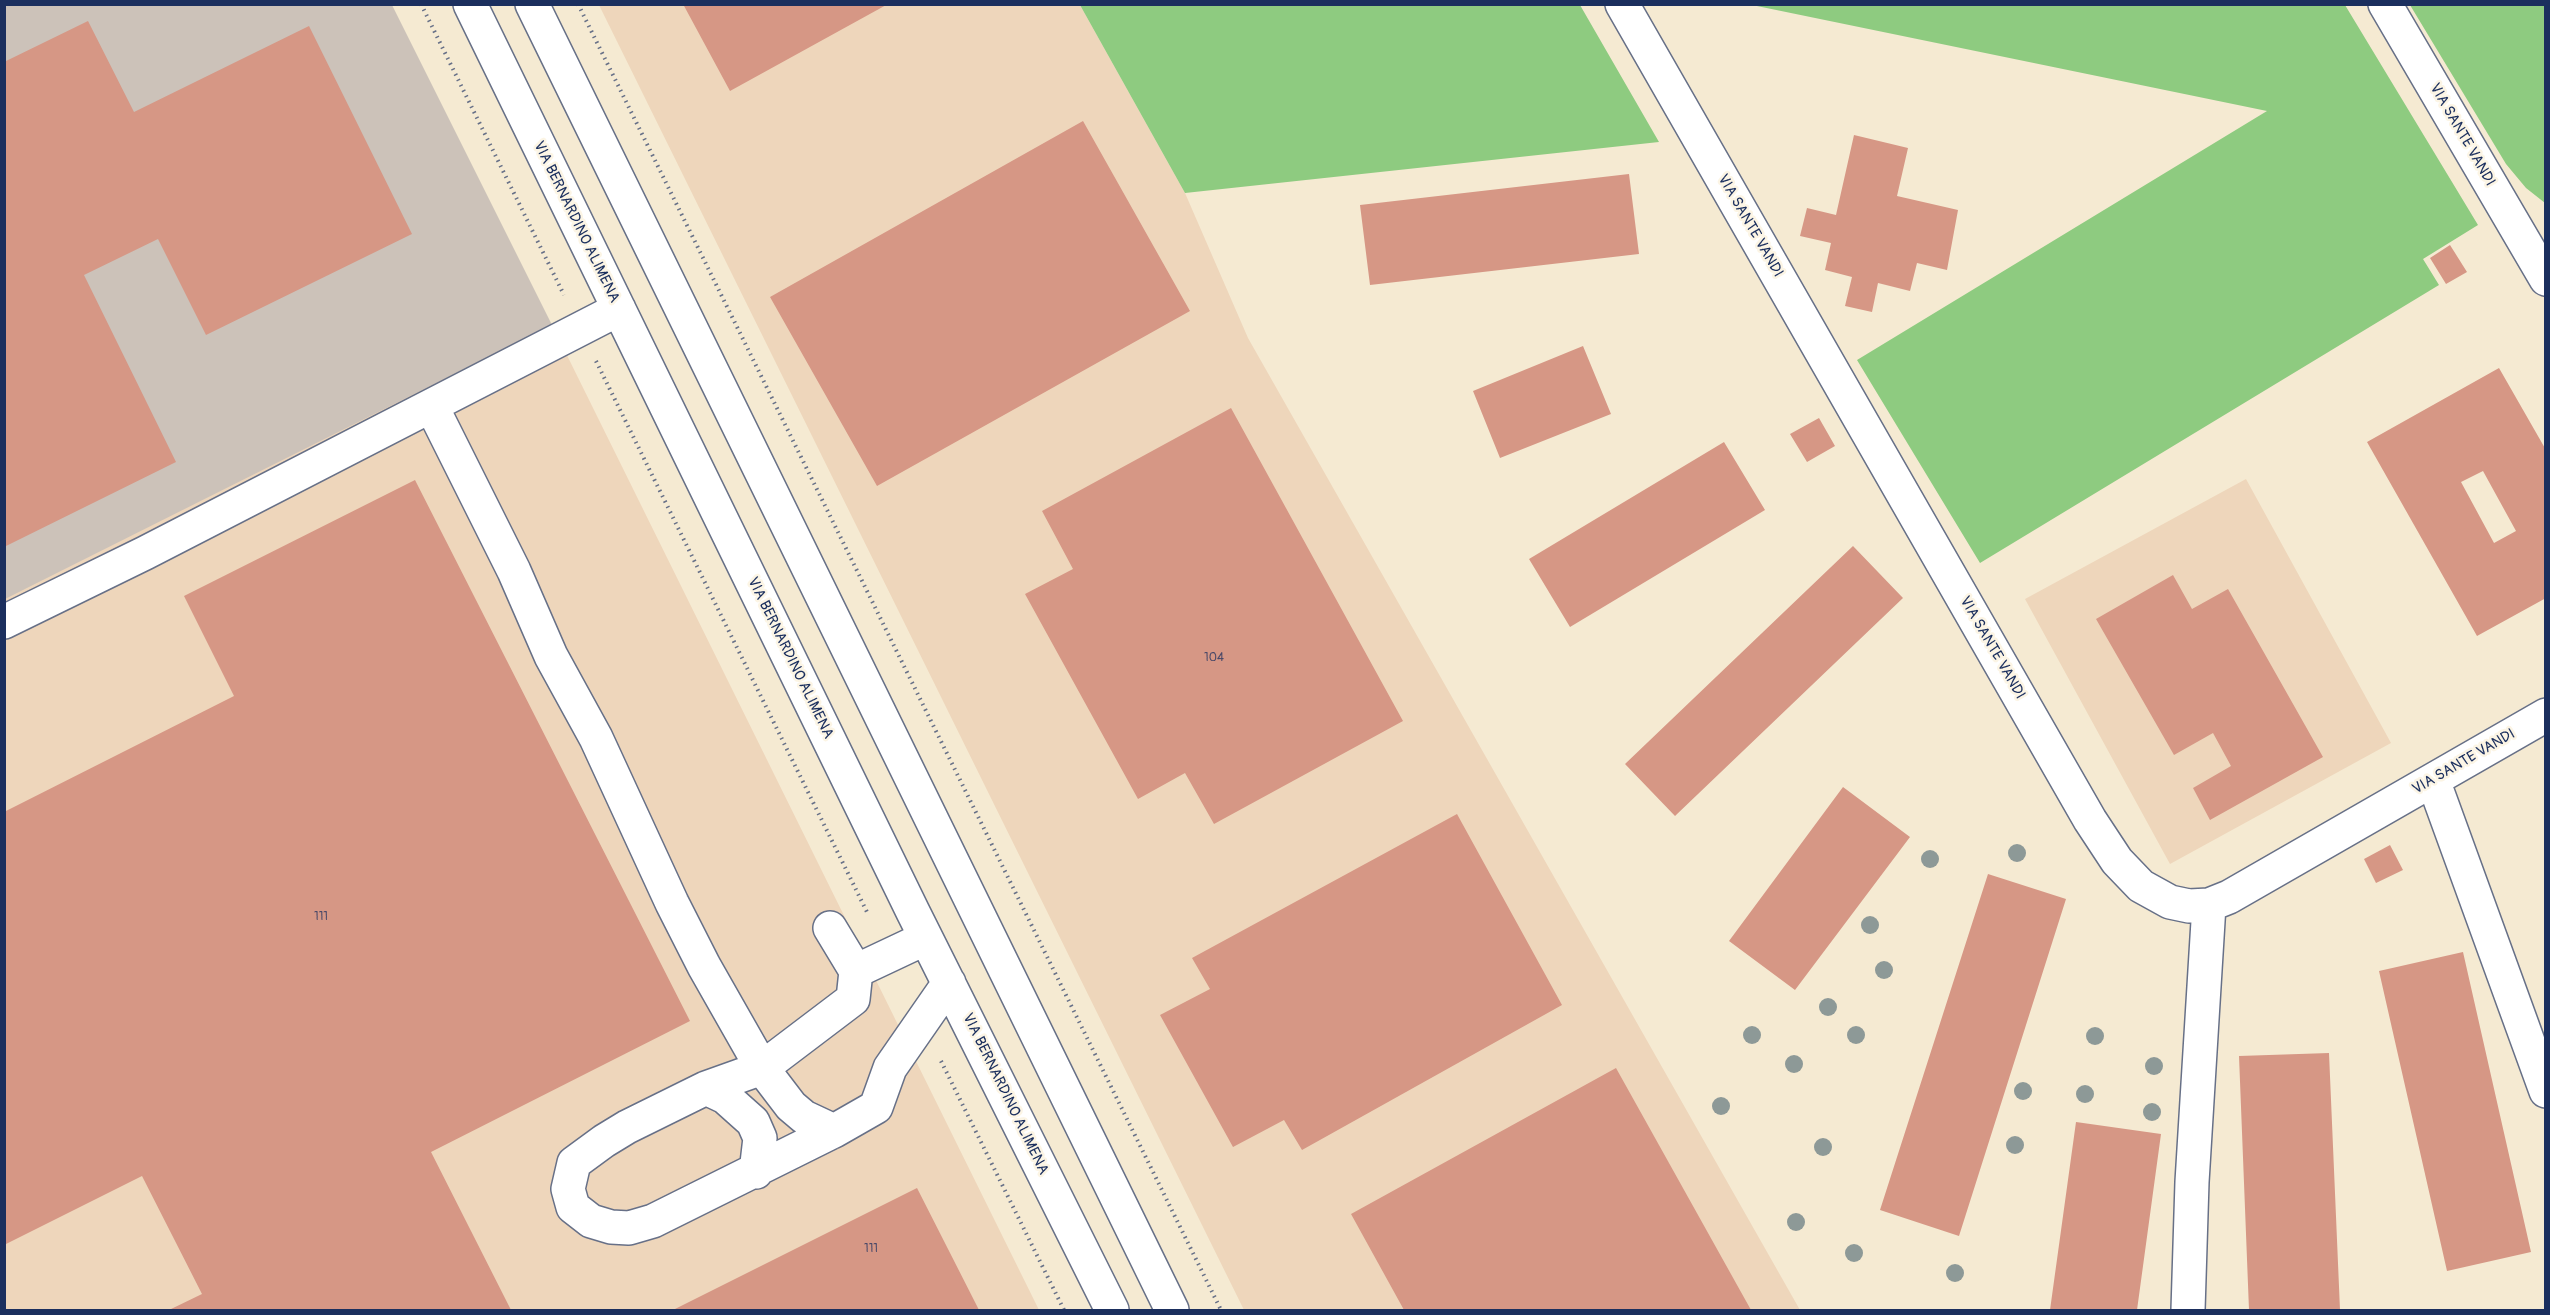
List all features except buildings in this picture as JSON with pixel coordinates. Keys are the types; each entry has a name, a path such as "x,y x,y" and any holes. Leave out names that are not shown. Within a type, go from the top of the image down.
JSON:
{"street":[{"name":"VIA BERNARDINO ALIMENA","path":"470,4 926,938 1112,1311"},
{"path":"532,4 1172,1311"},
{"name":"VIA SANTE VANDI","path":"1622,4 2084,809 2117,861 2141,886 2155,895 2189,906 2209,905 2229,897 2546,715"},
{"name":"VIA SANTE VANDI","path":"2385,4 2543,268"},
{"path":"4,622 432,407 619,309"},
{"path":"432,407 514,572 551,656 596,738 672,903 714,986 762,1068 791,1106 804,1117 834,1131"},
{"path":"2433,780 2546,1091"},
{"path":"2188,1311 2192,1182 2209,905"},
{"path":"830,928 856,970 852,999 762,1068 706,1088 627,1127 574,1164 568,1189 573,1207 591,1221 611,1227 629,1228 653,1221 756,1172 876,1107 890,1068 950,983"},
{"path":"856,970 926,938"},
{"path":"706,1088 725,1097 753,1122 760,1138 760,1157 756,1172"}],"path":[{"path":"421,4 527,218"},
{"path":"578,4 1221,1311"},
{"path":"601,370 871,920"},
{"path":"938,1054 1064,1311"}],"shaded area":[{"path":"5,5 392,5 552,325 5,599"},
{"path":"599,5 1080,5 1185,193 1248,338 1800,1310 1244,1310"},
{"path":"552,325 1039,1310 5,1310 5,596"},
{"path":"2246,479 2391,743 2170,864 2025,599"}],"green space":[{"path":"1080,5 1580,5 1659,142 1185,193"},
{"path":"1752,5 2345,5 2478,225 2423,259 2439,285 1980,563 1857,360 2267,111"},
{"path":"2410,5 2545,5 2545,203 2526,188 2506,164"}]}
